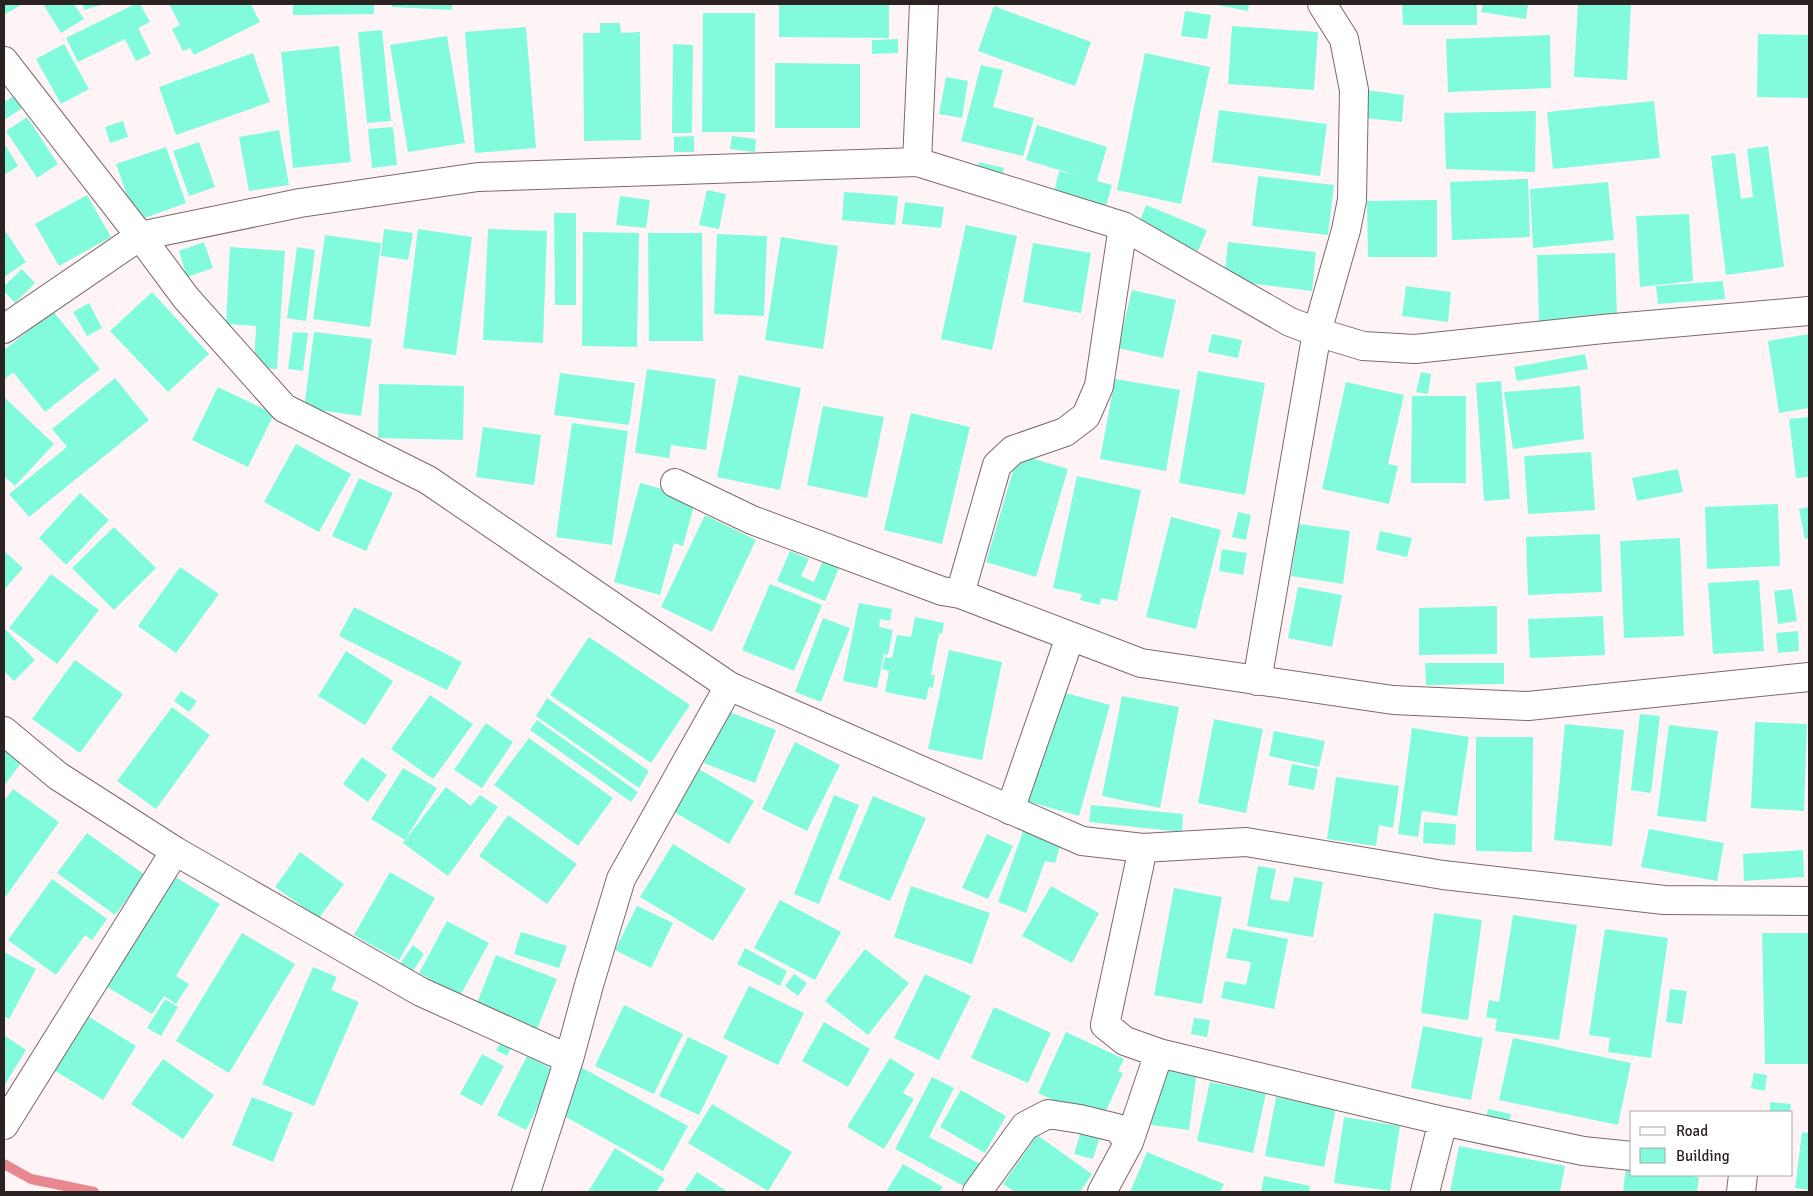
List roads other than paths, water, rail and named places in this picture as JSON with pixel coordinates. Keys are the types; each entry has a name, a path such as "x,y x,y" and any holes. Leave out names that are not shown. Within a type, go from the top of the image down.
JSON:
{"street":[{"path":"916,162 924,4"},
{"path":"1257,681 1317,332 1346,230 1352,200 1354,90 1344,39 1322,4"},
{"path":"4,61 186,298 284,408 428,480 729,686 1082,841 1143,848 1246,842 1443,875 1664,900 1809,901"},
{"path":"4,329 140,236 300,203 478,177 916,162 1123,226 1290,322 1363,346 1415,349 1603,329 1809,311"},
{"path":"960,594 997,465 1013,450 1064,432 1086,416 1099,386 1123,226"},
{"path":"675,483 752,520 942,591 960,594 1070,637 1141,662 1393,700 1528,706 1809,677"},
{"path":"1010,810 1070,637"},
{"path":"526,1192 569,1059 621,879 729,686"},
{"path":"4,731 58,776 175,851 421,992 569,1059"},
{"path":"1143,848 1105,1025 1125,1041 1160,1053 1443,1121 1583,1151 1630,1156"},
{"path":"4,1125 175,851"},
{"path":"1102,1192 1129,1142 1160,1053"},
{"path":"977,1192 1025,1126 1048,1114 1117,1128 1129,1142"},
{"path":"1425,1192 1443,1121"},
{"path":"1741,1192 1743,1176"}],"waterway":[{"path":"4,1164 31,1179 94,1192"}]}
